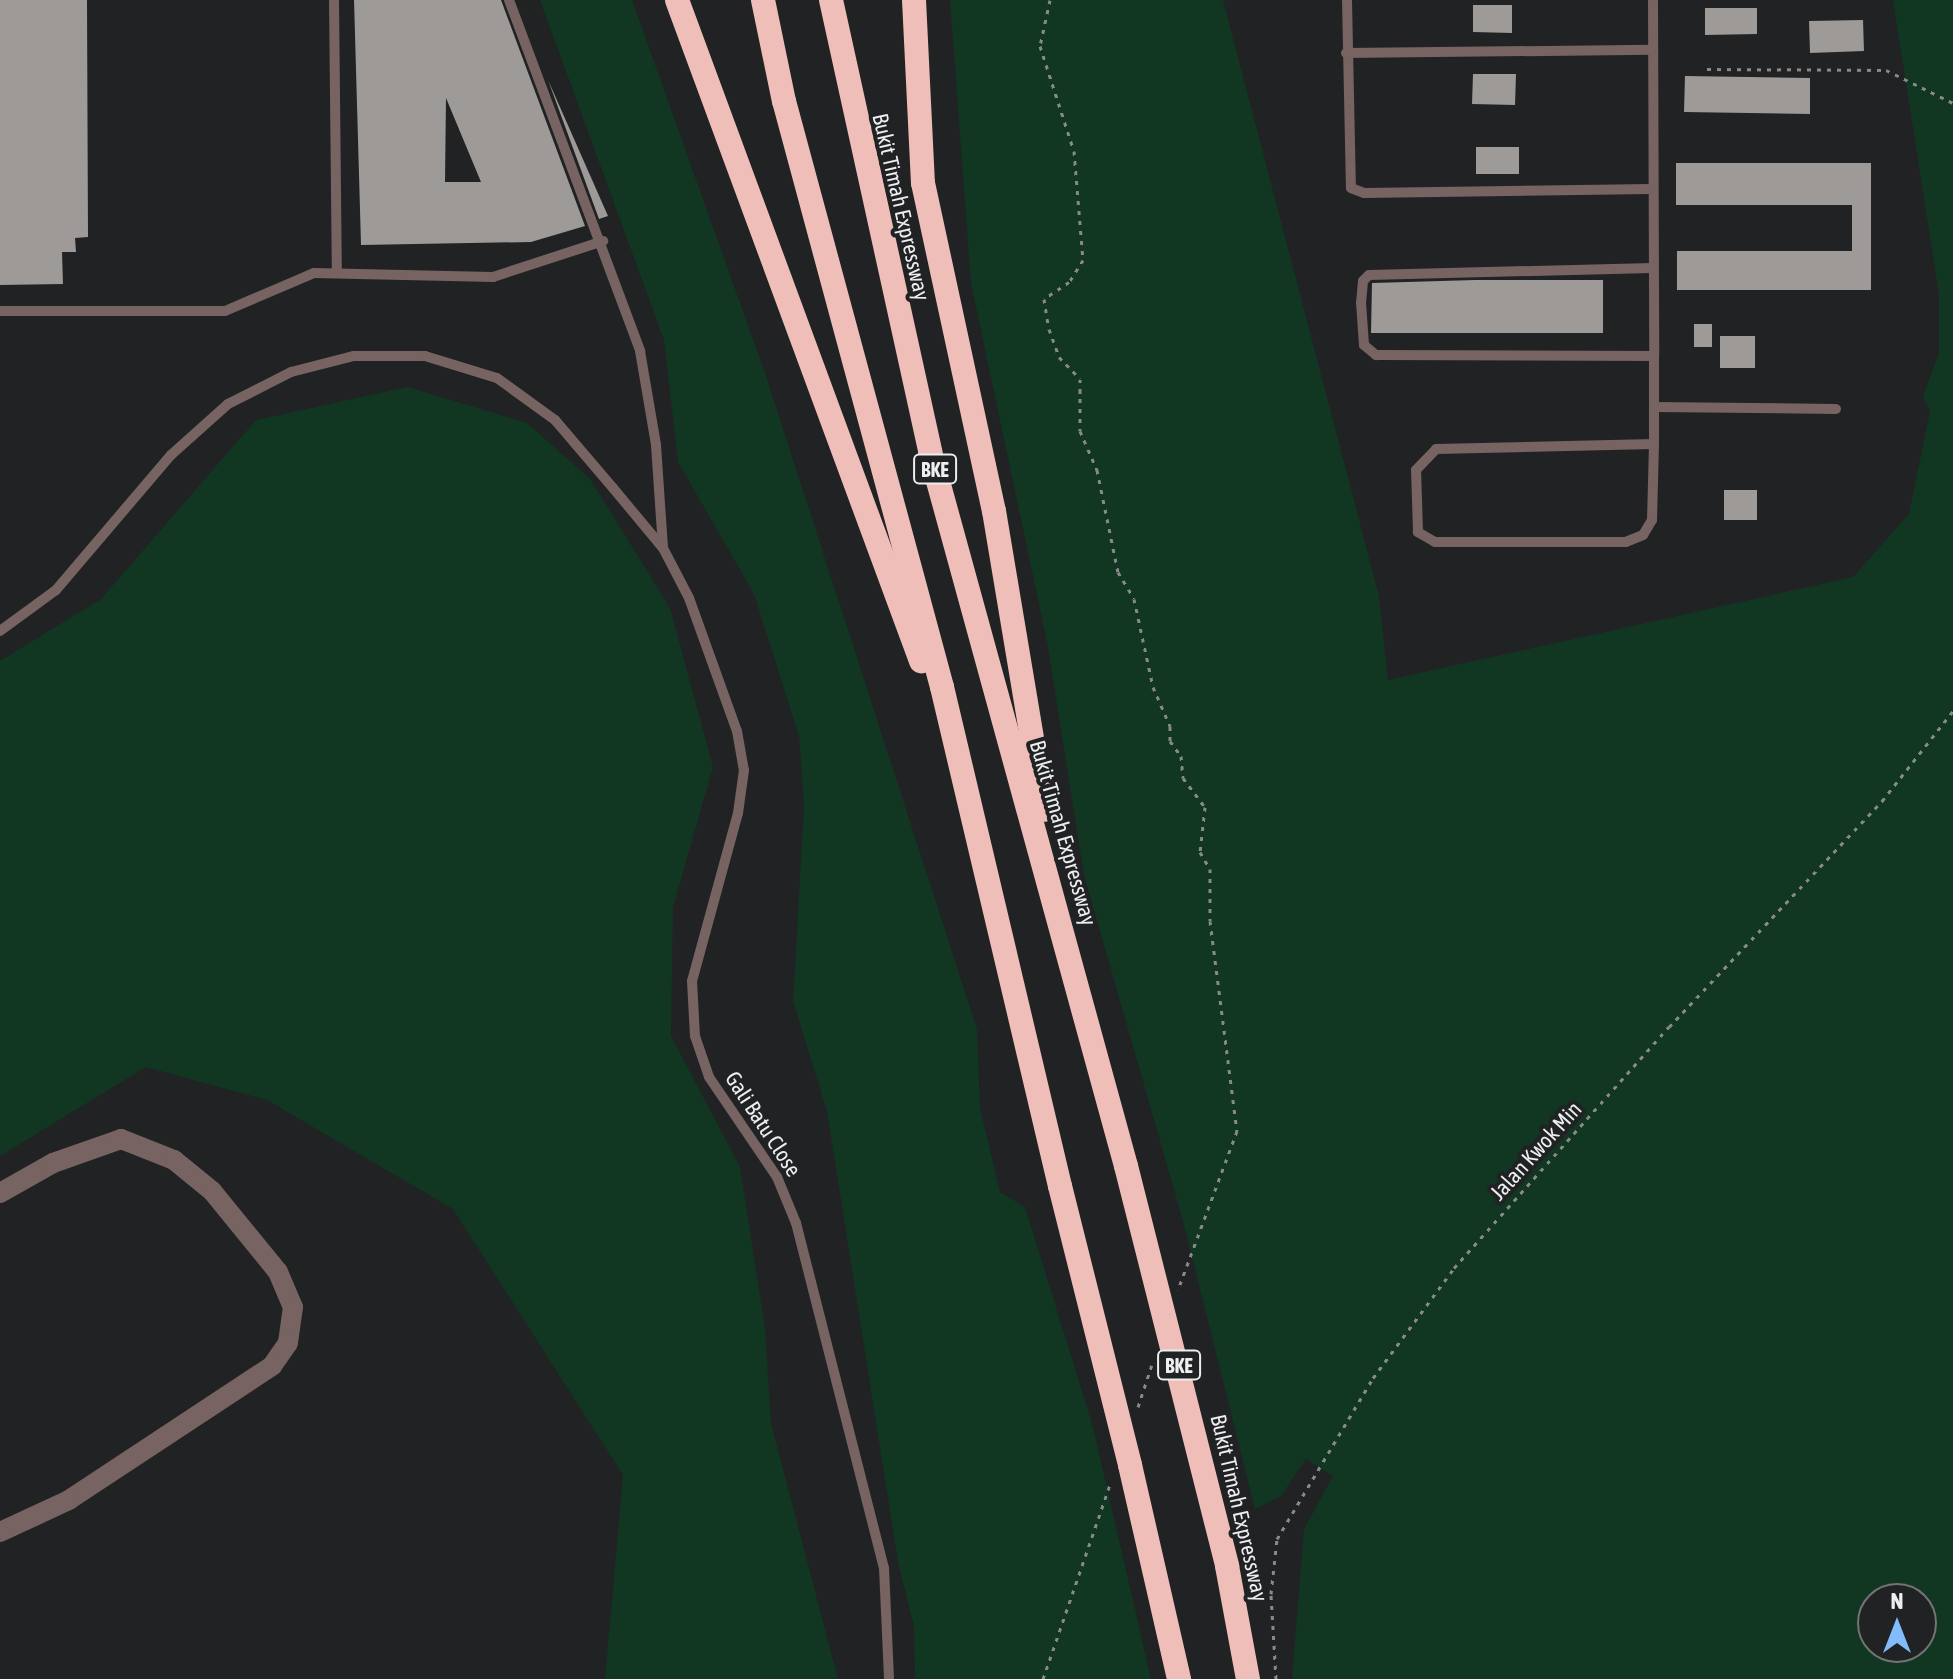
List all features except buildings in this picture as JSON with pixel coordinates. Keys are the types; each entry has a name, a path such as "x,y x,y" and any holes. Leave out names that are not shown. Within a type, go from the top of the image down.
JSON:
{"highway":[{"path":"677,0 920,658 942,687"},
{"name":"BKE","path":"763,0 784,101 942,687 1060,1186 1159,1579 1179,1679"},
{"name":"Bukit Timah Expressway","path":"831,0 930,452 1064,931 1197,1436 1248,1679"},
{"path":"914,0 923,183 994,511 1064,931"}],"street":[{"path":"0,1193 53,1163 121,1139 174,1160 212,1191 278,1272 293,1307 288,1343 272,1366 69,1500 0,1532"}],"lane":[{"path":"334,0 337,273"},
{"path":"509,0 603,241 647,388 663,548"},
{"path":"1347,0 1351,188 1364,193 1651,189"},
{"path":"1653,0 1651,189 1654,444 1652,520 1643,535 1626,542 1435,542 1418,532 1416,470 1436,449 1654,444"},
{"path":"1346,53 1652,50"},
{"path":"0,311 225,311 301,276 337,273 493,277 603,241"},
{"path":"1652,268 1369,275 1363,281 1361,302 1364,345 1376,355 1654,356"},
{"path":"0,631 56,590 171,455 228,404 291,372 354,356 425,356 497,378 555,420 663,548"},
{"path":"1654,407 1836,409"},
{"name":"Gali Batu Close","path":"663,548 716,662 737,731 744,770 738,813 692,981 695,1036 709,1077 777,1177 796,1223 884,1568 889,1679"}],"path":[{"path":"1050,0 1040,46 1074,151 1083,260 1069,282 1044,299 1046,314 1059,357 1080,379 1080,431 1097,470 1118,572 1134,599 1153,687 1170,726 1170,741 1181,756 1183,778 1205,807 1200,852 1210,869 1211,935 1237,1131 1174,1303"},
{"path":"1707,69 1886,70 1953,103"},
{"name":"Jalan Kwok Min","path":"1276,1679 1271,1594 1277,1539 1373,1378 1454,1268 1669,1027 1882,801 1953,711"},
{"path":"1137,1408 1158,1348"},
{"path":"1043,1679 1116,1468"}],"green space":[{"path":"540,0 632,0 765,373 977,1029 980,1108 1000,1192 1025,1207 1093,1427 1151,1679 915,1679 914,1626 898,1562 827,1111 793,1001 804,806 799,736 754,594 678,462 664,340"},
{"path":"950,0 1223,0 1379,596 1388,680 1853,577 1909,514 1930,411 1923,397 1939,352 1939,295 1893,0 1953,0 1953,1679 1292,1679 1304,1529 1333,1476 1306,1459 1281,1496 1255,1509 1183,1221 1084,875 1047,642 971,283"},
{"path":"408,387 527,423 590,479 670,608 713,767 673,907 671,1036 740,1167 765,1328 771,1423 838,1679 605,1679 623,1475 453,1209 267,1100 146,1067 0,1156 0,661 101,599 256,420"}]}
